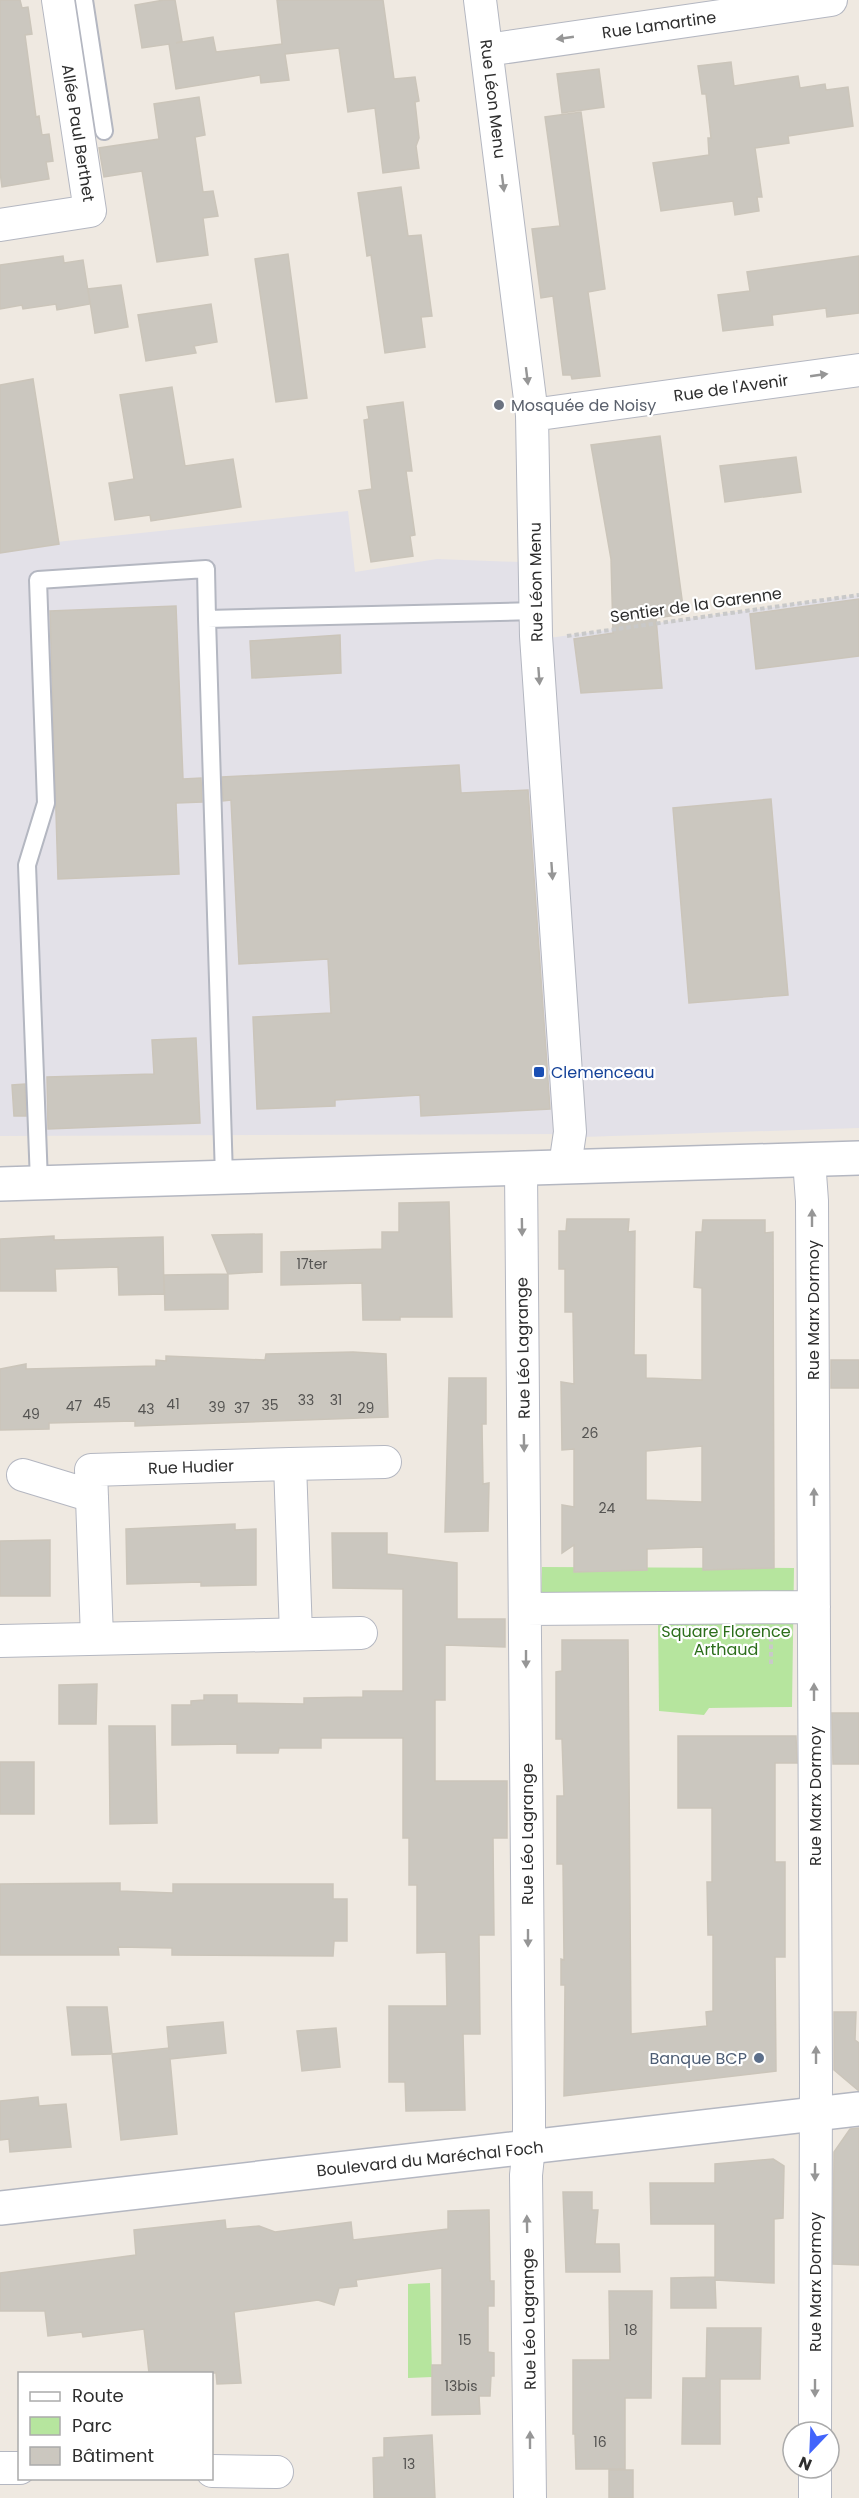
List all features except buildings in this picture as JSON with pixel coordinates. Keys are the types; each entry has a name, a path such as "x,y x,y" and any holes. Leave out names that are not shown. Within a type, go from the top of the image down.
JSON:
{"main road":[{"path":"0,1184 859,1158"},
{"name":"Boulevard du Maréchal Foch","path":"0,2208 859,2109"}],"street":[{"name":"Allée Paul Berthet","path":"0,225 90,211 58,0"},
{"name":"Rue Léon Menu","path":"480,0 532,415 536,623 570,1132 565,1166"},
{"name":"Rue Lamartine","path":"487,50 831,0"},
{"name":"Rue de l'Avenir","path":"532,415 859,370"},
{"name":"Rue Marx Dormoy","path":"809,1160 812,1201 814,1607 815,2420"},
{"name":"Rue Léo Lagrange","path":"521,1169 529,2147 526,2175 530,2498"},
{"path":"296,1634 290,1464 385,1462"},
{"name":"Rue Hudier","path":"97,1638 91,1470 290,1464"},
{"path":"23,1475 92,1496"},
{"path":"525,1609 814,1607"},
{"path":"0,1641 361,1633"},
{"path":"0,2468 18,2468"},
{"path":"213,2471 277,2472"},
{"path":"815,2480 815,2498"}],"lane":[{"path":"84,0 104,131"},
{"path":"39,1182 27,865 46,803 38,580 206,569 224,1177"},
{"path":"207,619 536,623"}],"path":[{"name":"Sentier de la Garenne","path":"536,623 549,638 859,595"}],"shaded area":[{"path":"348,511 355,572 437,559 520,562 558,1134 0,1136 0,548"},
{"path":"859,595 859,1128 582,1137 549,638"}],"green space":[{"name":"Square Florence Arthaud","path":"542,1567 794,1568 792,1707 709,1708 704,1715 659,1711 658,1621 541,1620"},
{"path":"430,2283 432,2377 408,2378 408,2284"}],"place":[{"name":"Mosquée de Noisy","path":"499,405"},
{"name":"Clemenceau","path":"539,1072"},
{"name":"Banque BCP","path":"759,2058"}]}
